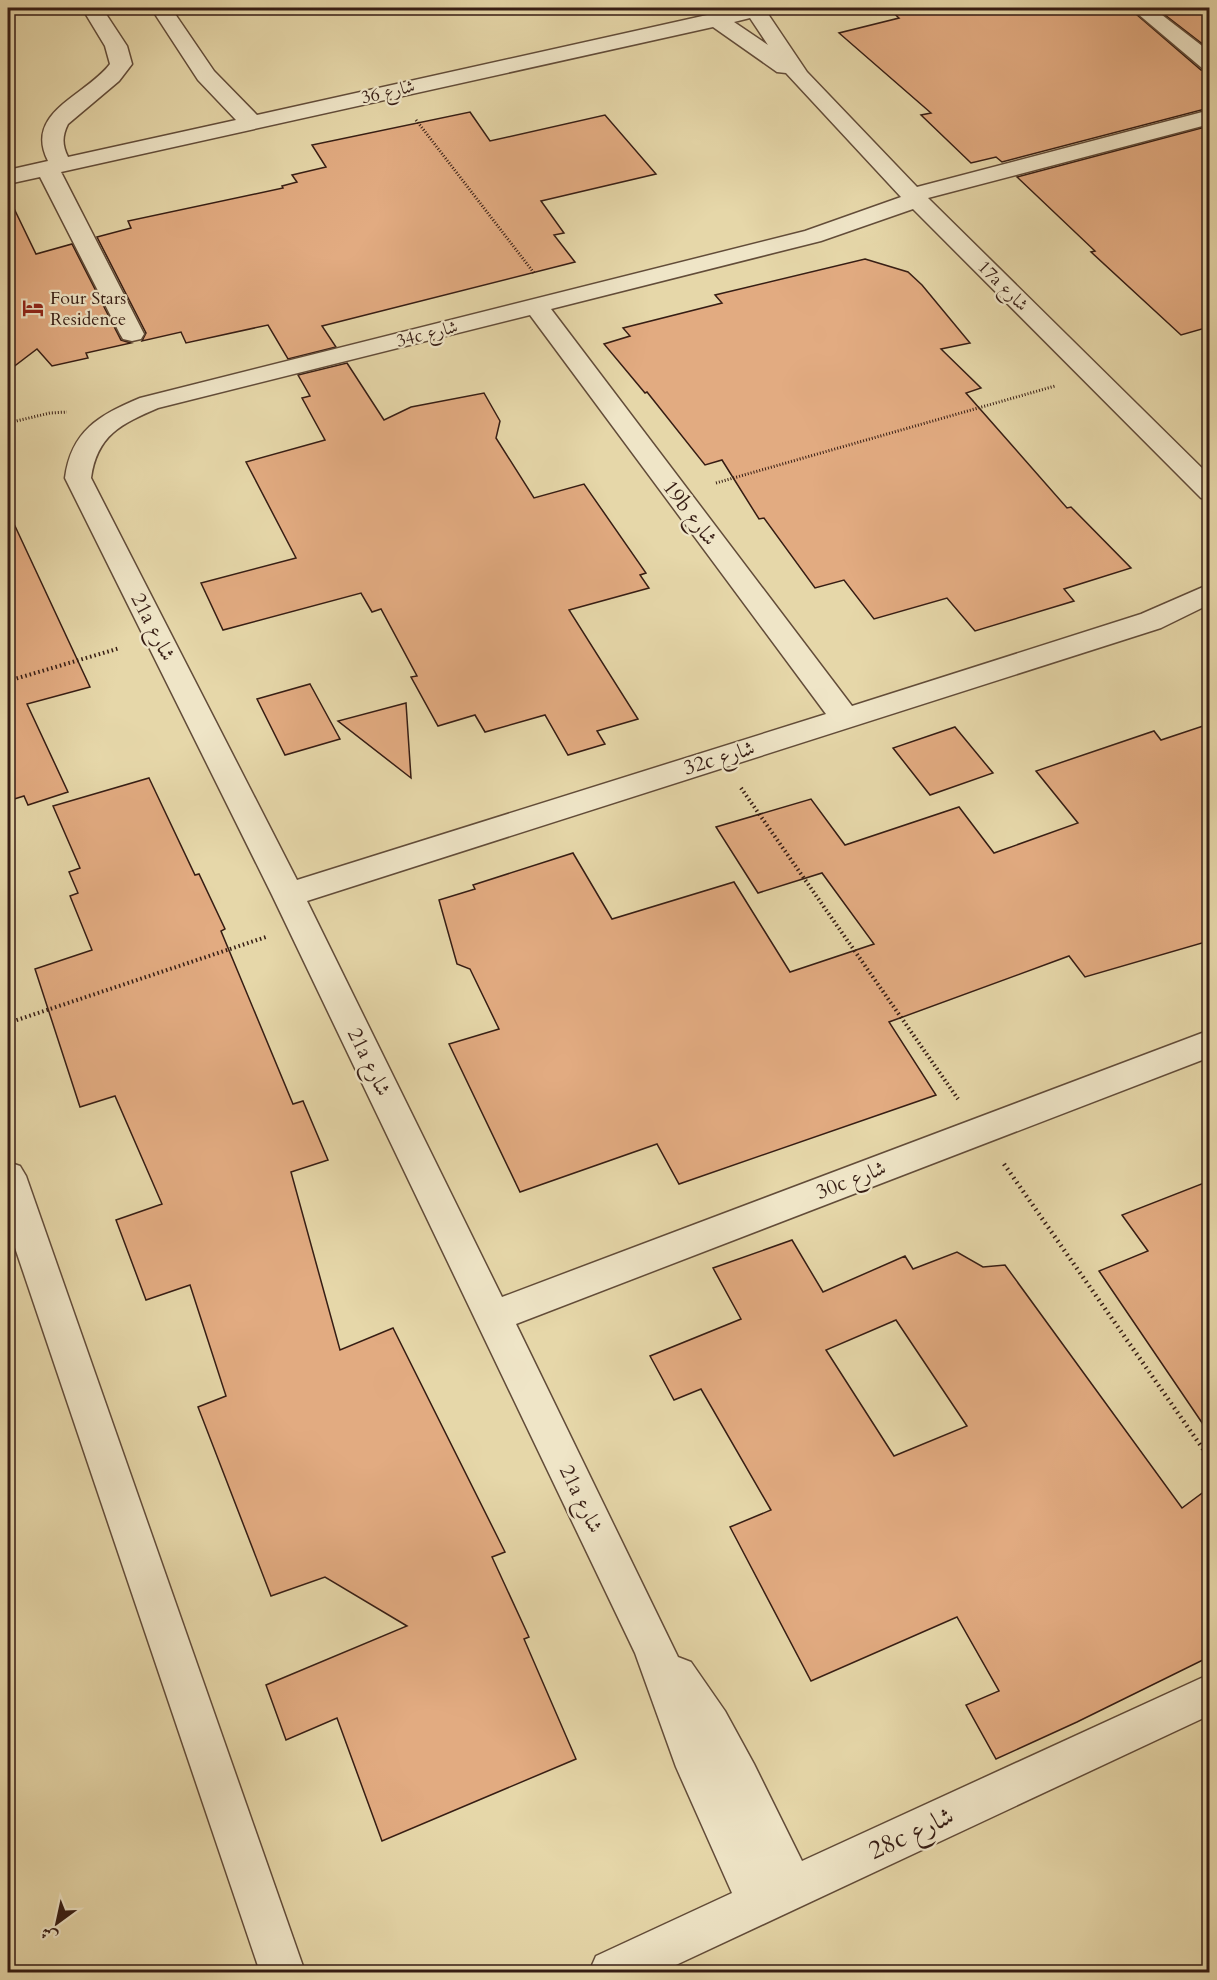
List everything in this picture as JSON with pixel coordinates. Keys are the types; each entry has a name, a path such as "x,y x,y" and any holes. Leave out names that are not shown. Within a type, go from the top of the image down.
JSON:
{"street":[{"path":"92,8 116,46 121,64 113,77 54,125 50,146 54,167 132,334"},
{"path":"161,8 206,75 252,123"},
{"path":"1141,8 1209,63"},
{"name":"شارع 36","path":"8,177 762,9"},
{"name":"17a شارع","path":"762,9 799,76"},
{"name":"17a شارع","path":"716,19 799,76 914,198 1206,483"},
{"path":"206,75 207,94 225,129"},
{"name":"34c شارع","path":"813,237 914,198 1209,117"},
{"name":"34c شارع","path":"78,478 79,460 87,443 103,427 124,413 149,403 813,237 854,233 934,218"},
{"name":"19b شارع","path":"546,304 675,494 846,719"},
{"name":"21a شارع","path":"78,478 288,895 654,1648 697,1767 775,1896"},
{"name":"32c شارع","path":"288,895 1151,621 1209,593"},
{"name":"32c شارع","path":"1151,621 1209,615"},
{"name":"30c شارع","path":"492,1317 1209,1042"},
{"path":"8,1176 283,1972"},
{"name":"28c شارع","path":"612,1972 1207,1698"}],"path":[{"path":"393,91 546,304"},
{"path":"675,494 1093,375"},
{"path":"8,423 63,412 85,415 103,427"},
{"path":"8,681 158,637"},
{"path":"8,1023 302,925"}],"building":[{"path":"888,8 1129,8 1201,70 1209,71 1209,108 1002,162 996,157 971,163 921,115 931,113 839,33 899,18"},
{"path":"1156,8 1209,8 1209,49"},
{"path":"470,112 490,141 605,115 656,174 541,201 564,233 554,235 575,262 322,326 336,347 288,359 268,325 186,343 181,332 142,341 146,333 97,237 131,228 128,221 283,188 282,186 297,182 292,175 326,167 312,145"},
{"path":"1209,126 1209,327 1181,335 1091,252 1095,251 1017,177"},
{"path":"8,196 36,254 72,244 121,340 131,343 86,353 88,358 52,366 37,349 8,371"},
{"path":"865,259 908,272 922,285 970,343 941,349 981,388 966,393 1067,508 1071,507 1131,568 1064,589 1074,601 975,631 947,598 874,619 844,580 815,588 764,518 759,519 722,460 705,465 647,392 645,393 604,344 630,336 623,328 722,303 715,295"},
{"path":"347,363 384,420 411,407 484,393 500,421 496,438 534,498 584,484 646,573 640,575 649,588 569,610 638,719 597,731 605,744 568,755 545,715 485,732 475,715 438,726 411,677 417,676 381,609 372,612 361,593 223,630 201,583 296,558 246,462 325,440 302,398 310,396 298,375"},
{"path":"8,511 90,687 27,704 68,792 28,805 24,796 8,801"},
{"path":"310,684 340,739 285,755 257,699"},
{"path":"406,703 411,778 338,721"},
{"path":"1209,724 1209,941 1085,977 1069,956 889,1022 936,1095 679,1184 657,1144 520,1192 449,1044 499,1029 470,969 457,964 439,900 475,889 473,885 573,853 612,919 734,882 790,972 874,944 822,873 758,893 716,827 811,799 845,845 959,807 994,853 1078,823 1036,771 1154,731 1161,740"},
{"path":"955,727 993,773 930,795 893,748"},
{"path":"149,778 195,875 199,874 225,929 221,931 293,1104 303,1101 328,1160 291,1172 340,1350 393,1328 505,1552 492,1557 529,1637 524,1639 576,1759 382,1841 337,1718 286,1740 266,1685 407,1626 325,1577 271,1596 198,1407 226,1396 190,1285 146,1300 116,1220 162,1204 115,1096 80,1107 35,969 92,950 70,896 78,893 69,872 80,868 53,806"},
{"path":"1209,1181 1209,1433 1099,1271 1148,1251 1122,1215"},
{"path":"792,1240 823,1292 905,1256 913,1269 957,1252 983,1267 1005,1265 1182,1508 1209,1488 1209,1657 996,1759 966,1705 999,1691 957,1617 811,1681 730,1527 771,1510 701,1389 674,1400 650,1356 741,1319 713,1268","holes":["896,1320 967,1426 894,1456 826,1350"]}],"place":[{"name":"Four Stars Residence","path":"33,308"}]}
